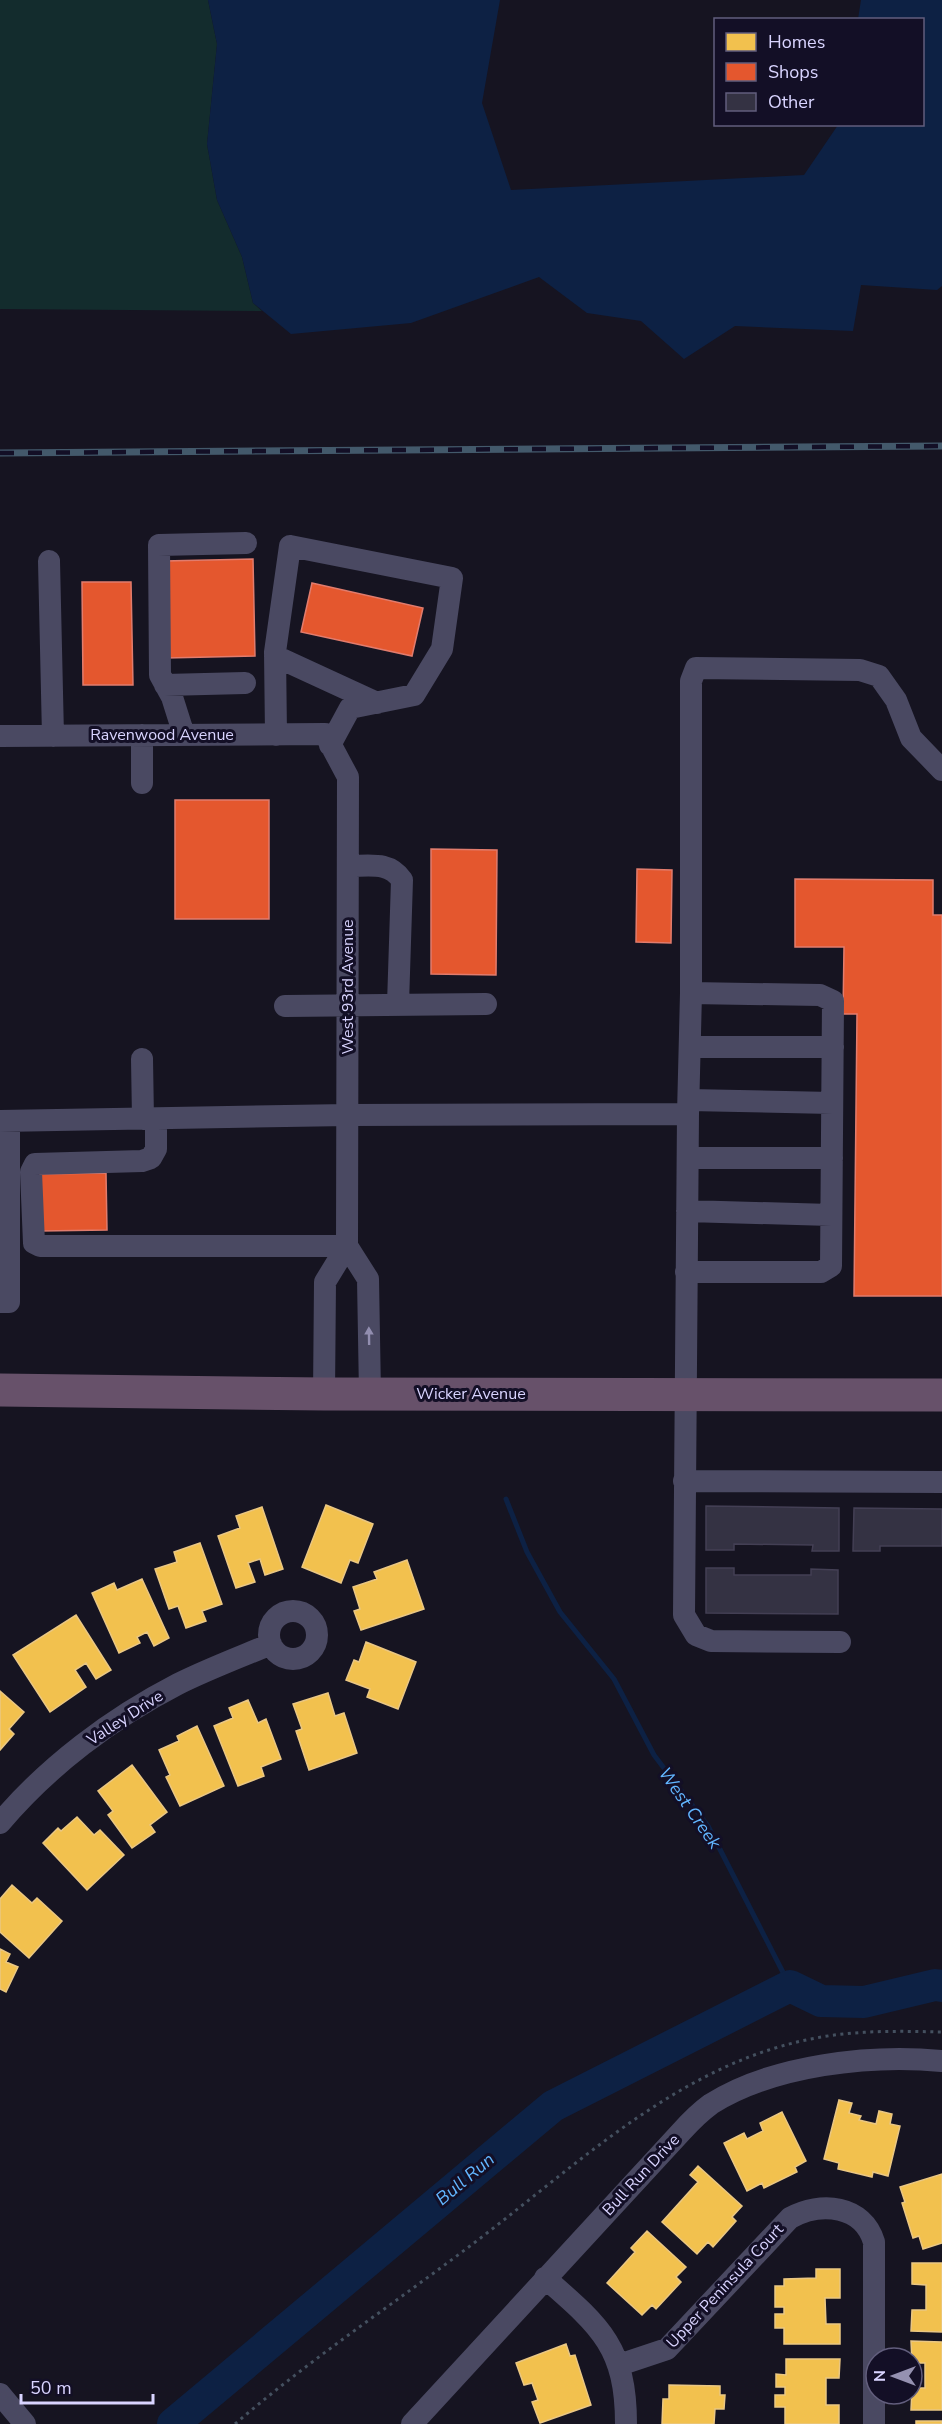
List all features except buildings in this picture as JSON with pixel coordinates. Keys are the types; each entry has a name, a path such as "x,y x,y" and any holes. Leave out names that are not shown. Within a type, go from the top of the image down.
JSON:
{"highway":[{"name":"Wicker Avenue","path":"0,1390 324,1394 942,1395"}],"street":[{"path":"184,735 172,697 160,675 159,545 246,543"},
{"path":"276,735 275,656 290,546 452,579 442,649 414,695 350,708 327,740"},
{"path":"49,561 53,736"},
{"path":"275,656 377,703"},
{"path":"840,1642 711,1641 696,1635 684,1615 686,1272 691,993 691,681 696,668 860,670 879,676 896,700 911,738 942,770"},
{"path":"165,685 245,683"},
{"path":"142,735 142,783"},
{"name":"Ravenwood Avenue","path":"0,736 276,735 327,740"},
{"name":"West 93rd Avenue","path":"327,740 348,777 347,1246"},
{"path":"348,866 385,865 396,871 402,880 398,1004"},
{"path":"686,1272 821,1272 831,1266 833,1001 820,995 691,993"},
{"path":"285,1006 486,1004"},
{"path":"690,1047 833,1047"},
{"path":"142,1059 149,1119 156,1149 151,1158 142,1161 35,1164 31,1172 34,1243 40,1246 347,1246"},
{"path":"0,1302 9,1302 4,1251 4,1121 832,1104"},
{"path":"688,1158 832,1158"},
{"path":"687,1211 831,1215"},
{"path":"324,1394 325,1282 347,1246"},
{"path":"347,1246 368,1279 370,1394"},
{"path":"684,1480 942,1482"},
{"name":"Valley Drive","path":"0,1823 52,1771 95,1736 176,1685 271,1644"},
{"name":"Bull Run Drive","path":"412,2424 695,2117 711,2104 774,2078 850,2061 898,2058 942,2061"},
{"name":"Upper Peninsula Court","path":"619,2365 667,2349 790,2218 809,2210 848,2211 858,2216 871,2231 874,2242 874,2424"},
{"path":"545,2278 598,2326 608,2341 619,2365 624,2384 626,2424"},
{"path":"0,2394 25,2424"}],"path":[{"path":"235,2424 310,2363 443,2266 661,2100 716,2071 777,2047 808,2039 847,2034 942,2032"}],"green space":[{"path":"0,0 208,0 217,44 207,144 217,200 242,257 253,303 262,311 0,309"}],"water":[{"path":"208,0 500,0 482,103 511,190 804,175 837,126 924,126 924,18 858,18 861,0 942,0 942,286 937,290 861,285 853,331 735,326 684,359 641,321 587,313 539,277 411,323 291,334 253,303 242,257 217,200 207,144 217,44"}],"waterway":[{"name":"West Creek","path":"506,1499 527,1552 560,1612 614,1679 654,1755 708,1826 790,1986"},
{"name":"Bull Run","path":"173,2424 553,2106 790,1986 821,2001 864,2002 935,1985 942,1986"}],"railway":[{"path":"0,453 942,446"}]}
